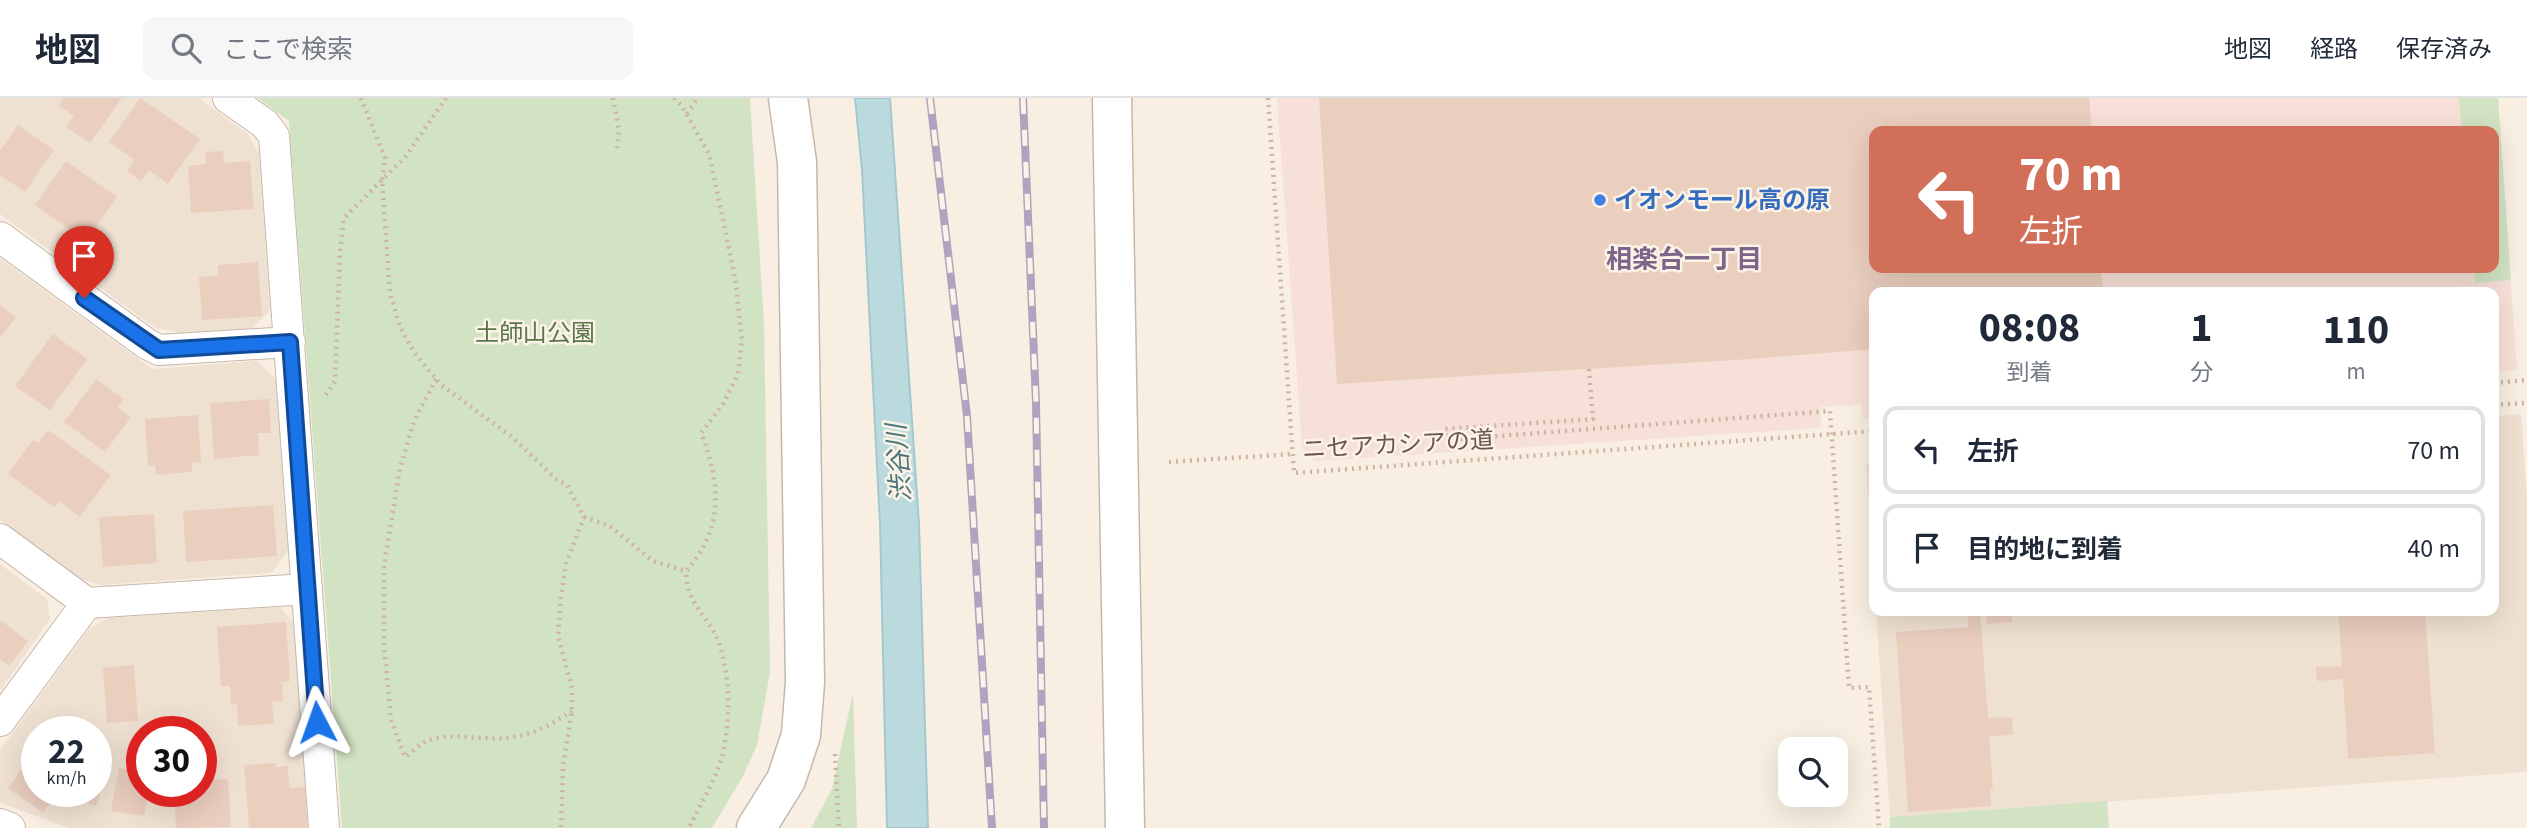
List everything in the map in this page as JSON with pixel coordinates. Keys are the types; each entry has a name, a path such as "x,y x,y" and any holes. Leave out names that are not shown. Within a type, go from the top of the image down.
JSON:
{"street":[{"path":"228,98 265,124 274,136 324,828"},
{"path":"756,828 786,780 801,735 805,682 797,162 788,98"},
{"path":"1112,98 1125,828"},
{"path":"0,237 147,345 159,350 290,342"},
{"path":"0,540 87,603 307,589"},
{"path":"0,721 87,603"},
{"path":"0,824 10,828"}],"path":[{"path":"361,98 385,158 382,181 390,293 400,327 414,352 440,384 512,437 555,479 567,485 584,517 610,526 653,561 686,571"},
{"path":"294,404 318,399 329,393 335,381 344,218 405,157 446,98"},
{"path":"613,98 619,130 617,148"},
{"path":"674,98 709,154 735,277 742,339 738,374 723,404 701,433 711,459 716,516 702,550 686,571 686,586 692,601 718,641 729,715 721,760 689,828"},
{"path":"687,115 698,98"},
{"name":"ニセアカシアの道","path":"1268,98 1294,473 1869,430"},
{"path":"1589,369 1593,419 1445,429 1446,440 1830,411 1849,688 1869,687 1879,828"},
{"path":"436,378 415,421 400,468 384,566 384,646 390,720 401,749 405,757 424,742 446,737 505,738 532,734 572,711"},
{"path":"2499,383 2527,380"},
{"path":"2499,405 2527,402"},
{"path":"1170,462 1293,454"},
{"path":"561,828 563,765 572,711 572,688 558,636 566,564 584,517"},
{"path":"835,752 839,828"}],"shaded area":[{"path":"0,98 199,98 248,134 259,154 270,311 252,328 182,333 155,328 0,214"},
{"name":"イオンモール高の原","path":"1277,98 2498,98 2517,370 2499,372 2499,287 1869,287 1869,418 1863,419 1862,404 1820,407 1821,428 1315,461 1302,448"},
{"path":"0,258 152,369 257,361 276,379 288,551 272,573 101,585 80,579 0,520"},
{"path":"2521,414 2527,499 2527,772 1890,817 1876,616 2499,616 2499,416"},
{"path":"1866,464 1869,464 1869,508"},
{"path":"0,564 47,599 50,619 0,691"},
{"path":"280,607 294,623 308,828 70,828 0,803 0,750 21,721 21,807 112,807 112,716 25,716 89,629 107,618"}],"green space":[{"name":"土師山公園","path":"258,98 750,98 764,323 770,672 757,745 743,776 712,828 342,828 289,121"},
{"path":"2459,98 2498,98 2511,280 2475,283 2474,273 2499,273 2499,126 2462,126"},
{"path":"853,693 857,828 811,828 832,789"},
{"path":"2107,801 2109,828 1890,828 1890,817"}],"water":[{"name":"渋谷川","path":"855,98 890,98 919,524 928,828 887,828 880,524 862,170"}],"building":[{"path":"64,98 122,98 90,143 66,127 74,116 59,105"},
{"path":"140,98 200,139 168,184 149,170 141,181 127,171 134,160 109,142"},
{"name":"イオンモール高の原","path":"1319,98 2089,98 2092,126 1869,126 1869,273 2101,273 2103,287 1869,287 1869,349 1337,384"},
{"path":"18,125 54,150 25,192 0,175 0,151"},
{"path":"223,151 224,163 250,161 254,209 191,213 188,166 206,164 205,152"},
{"path":"66,161 117,197 86,241 35,205"},
{"path":"258,262 262,316 202,320 199,277 218,276 218,265"},
{"path":"0,305 16,317 0,338"},
{"path":"53,334 87,359 50,410 15,386"},
{"path":"96,379 124,399 118,407 131,417 105,452 64,422"},
{"path":"269,399 271,433 258,433 259,455 214,459 210,403"},
{"path":"198,415 201,462 192,463 192,472 156,475 155,465 148,466 145,419"},
{"path":"48,430 111,475 80,517 59,501 54,507 8,474 33,440 38,443"},
{"path":"273,505 277,556 186,562 183,511"},
{"path":"154,514 157,563 103,567 99,517"},
{"path":"1968,616 1980,616 1988,718 2012,717 2013,735 1989,736 1993,789 1990,789 1991,806 1908,812 1896,632 1969,627"},
{"path":"1986,616 2011,616 2012,622 1987,624"},
{"path":"2338,616 2425,616 2435,753 2348,759 2343,679 2317,681 2316,667 2342,666"},
{"path":"0,620 28,641 9,666 0,659"},
{"path":"286,622 290,681 282,682 283,701 272,702 274,724 238,726 237,704 231,705 230,686 221,686 217,627"},
{"path":"134,665 138,716 126,716 126,722 112,723 112,716 106,716 103,668"},
{"path":"276,763 276,767 288,766 289,788 305,787 307,828 249,828 244,765"},
{"path":"119,768 126,769 126,807 146,807 144,816 111,811"},
{"path":"21,770 21,797 8,788"},
{"path":"228,779 231,827 176,828 175,807 217,807 217,780"},
{"path":"35,807 47,807 43,813"}],"railway":[{"path":"930,98 967,416 992,828"},
{"path":"1023,98 1036,403 1044,828"}],"place":[{"name":"イオンモール高の原","path":"1600,200"}],"district":[{"name":"相楽台一丁目","path":"1684,259"}],"route":[{"path":"84,298 147,345 159,350 290,342 317,722"}]}
